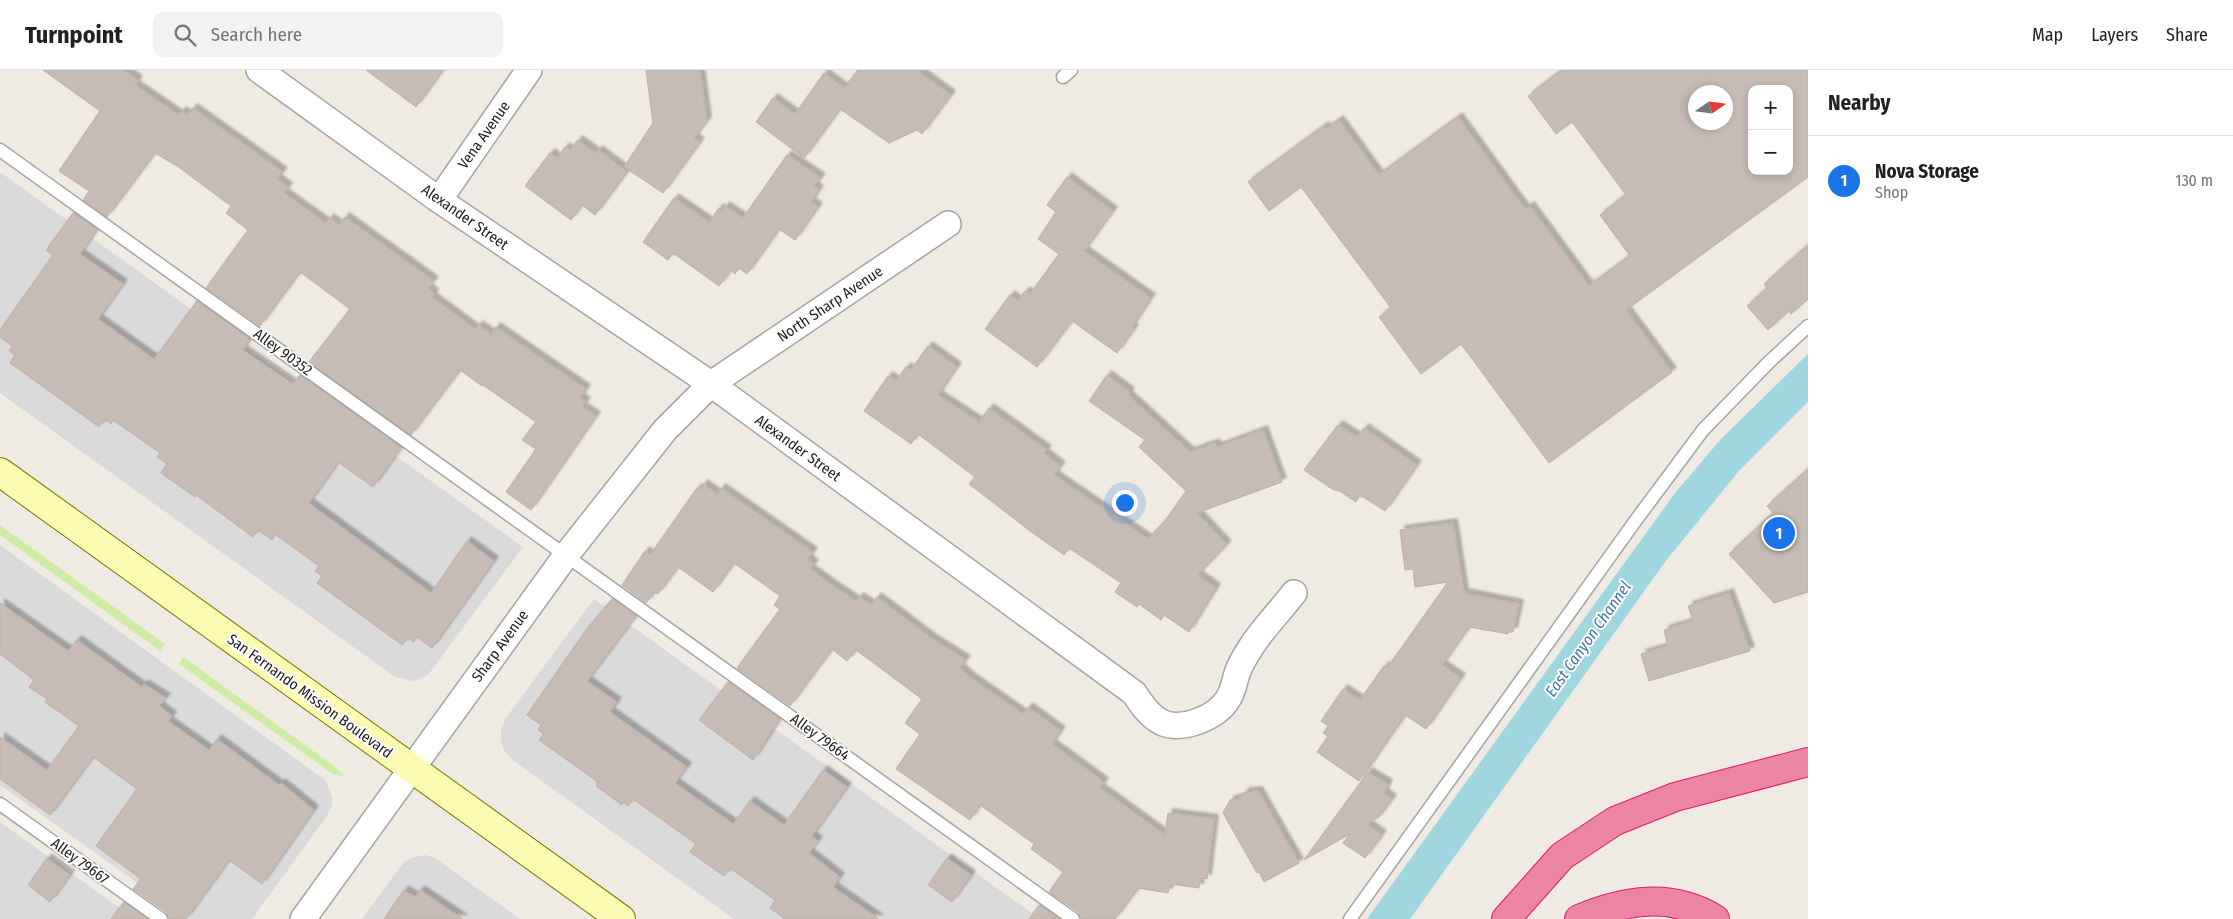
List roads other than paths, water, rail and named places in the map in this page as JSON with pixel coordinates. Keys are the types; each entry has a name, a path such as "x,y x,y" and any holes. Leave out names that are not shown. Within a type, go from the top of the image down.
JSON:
{"highway":[{"path":"1506,919 1562,856 1615,821 1675,797 1808,762"},
{"path":"1579,919 1606,908 1637,901 1675,903 1705,913 1715,919"}],"main road":[{"name":"San Fernando Mission Boulevard","path":"0,472 621,919"}],"street":[{"name":"Alexander Street","path":"259,70 439,200 711,384 1134,693 1145,710 1163,723 1176,724 1197,721 1216,714 1227,701 1234,688 1238,671 1254,643 1294,593"},
{"name":"Vena Avenue","path":"439,200 529,70"},
{"name":"North Sharp Avenue","path":"711,384 948,224"},
{"name":"Sharp Avenue","path":"303,919 567,554 665,430 711,384"}],"lane":[{"name":"Alley 90352","path":"0,150 567,554"},
{"path":"1350,919 1636,520 1704,430 1769,362 1808,326"},
{"name":"Alley 79664","path":"567,554 1073,919"},
{"name":"Alley 79667","path":"0,804 161,919"}],"water":[{"name":"East Canyon Channel","path":"1808,354 1808,402 1738,472 1665,562 1410,919 1367,919 1675,493 1721,439"}],"place":[{"name":"Nova Storage","path":"1779,533"}]}
